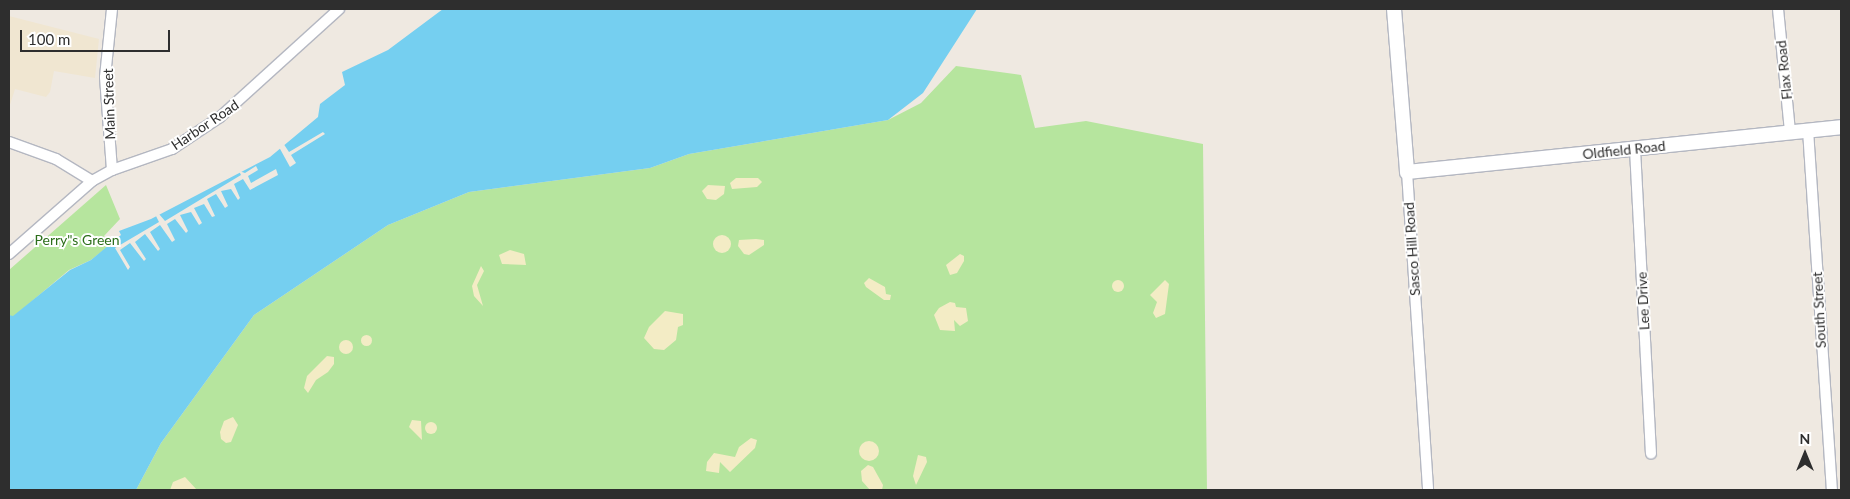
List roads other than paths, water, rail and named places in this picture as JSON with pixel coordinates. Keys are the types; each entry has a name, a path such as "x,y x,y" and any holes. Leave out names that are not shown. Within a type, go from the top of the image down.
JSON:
{"street":[{"name":"Main Street","path":"112,9 105,77 112,170"},
{"name":"Harbor Road","path":"9,254 92,181 112,170 172,149 220,117 339,9"},
{"name":"Sasco Hill Road","path":"1394,9 1428,490"},
{"name":"Flax Road","path":"1778,9 1790,132"},
{"name":"Oldfield Road","path":"1407,172 1841,127"},
{"name":"South Street","path":"1808,130 1832,490"},
{"path":"9,142 56,159 92,181"},
{"name":"Lee Drive","path":"1635,149 1651,454"}],"water":[{"path":"443,9 977,9 923,93 888,120 689,154 650,168 469,192 388,225 254,315 161,443 136,490 9,490 9,315 13,316 70,270 91,260 121,235 119,231 151,219 270,157 318,117 320,104 345,85 342,72 388,50"}],"park label":[{"name":"Perry\"s Green","path":"77,240"}]}
